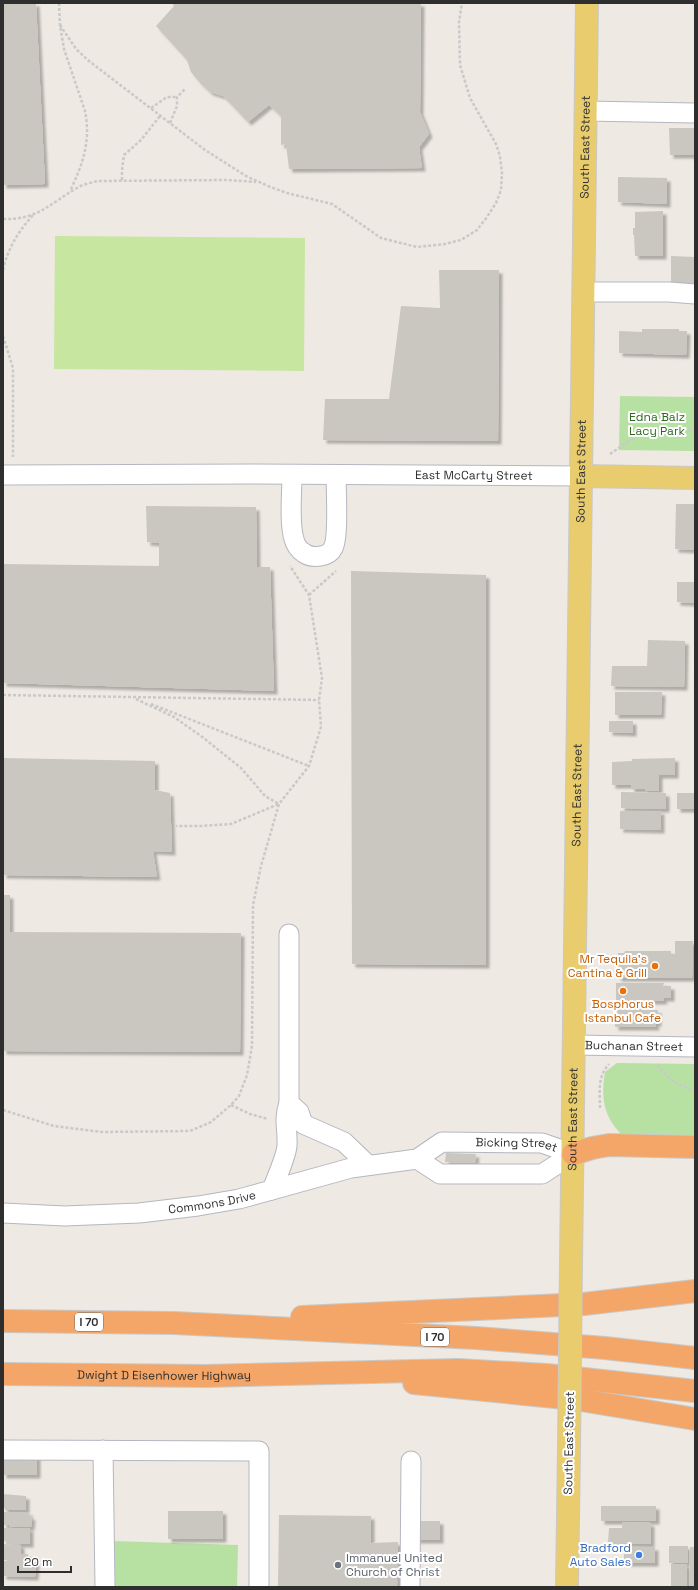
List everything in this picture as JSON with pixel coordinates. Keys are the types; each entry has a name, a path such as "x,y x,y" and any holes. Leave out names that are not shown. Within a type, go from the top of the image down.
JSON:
{"highway":[{"path":"573,1154 609,1145 695,1147"},
{"path":"174,1323 584,1304 695,1290"},
{"name":"I 70","path":"3,1321 174,1323 514,1340 695,1358"},
{"path":"326,1374 458,1370 547,1375 695,1391"},
{"name":"Dwight D Eisenhower Highway","path":"3,1374 206,1376 326,1374"},
{"path":"326,1374 575,1399 695,1419"}],"main road":[{"name":"South East Street","path":"567,1587 587,3"},
{"name":"East McCarty Street","path":"581,476 695,478"}],"street":[{"path":"585,111 695,113"},
{"path":"583,292 669,292 695,294"},
{"path":"292,474 292,529 294,539 299,549 305,554 320,556 330,553 334,547 336,525 336,475"},
{"name":"East McCarty Street","path":"8,475 292,474 581,476"},
{"path":"272,1190 287,1147 285,1114 289,1103 289,934"},
{"name":"Buchanan Street","path":"573,1045 695,1047"},
{"path":"289,1103 299,1112 303,1124 344,1142 368,1165"},
{"name":"Bicking Street","path":"442,1142 542,1144 573,1154 542,1174 440,1174 417,1160 442,1142"},
{"name":"Commons Drive","path":"3,1213 65,1216 183,1209 232,1201 313,1178 368,1165 417,1160"},
{"path":"3,1450 259,1451 259,1587"},
{"path":"103,1450 105,1587"},
{"path":"410,1587 411,1461"}],"path":[{"path":"59,3 60,25 64,50 87,121 84,160 69,193"},
{"path":"60,25 76,49 89,61 205,150 246,176 287,193 332,204 381,238 417,247 445,244 462,240 477,230 496,203 501,190 502,173 500,156 496,144 470,98 460,65 459,22 462,3"},
{"path":"150,108 167,98 177,97 185,89"},
{"path":"170,123 177,106 177,97"},
{"path":"122,180 124,155 141,140 160,116"},
{"path":"3,219 18,219 33,215 47,208 78,187 97,181 227,180 259,182"},
{"path":"3,270 15,237 33,215"},
{"path":"3,336 13,368 8,475"},
{"path":"610,454 642,432 695,430"},
{"path":"3,1110 54,1126 102,1132 190,1131 210,1122 231,1105 239,1096 248,1075 252,1046 253,905 261,866 279,804 309,766 321,727 319,700 322,678 309,595 289,565"},
{"path":"3,695 319,700"},
{"path":"133,697 309,766"},
{"path":"133,697 174,717 201,736 240,768 265,796 279,804"},
{"path":"176,826 231,824 279,804"},
{"path":"661,1061 654,1061 666,1077 677,1084 695,1089"},
{"path":"600,1108 600,1081 603,1070 613,1062"},
{"path":"231,1105 250,1114 285,1123"}],"green space":[{"path":"55,236 305,238 304,371 54,369"},
{"name":"Edna Balz Lacy Park","path":"620,396 695,397 695,451 619,450"},
{"path":"617,1063 695,1064 695,1136 621,1134 610,1120 607,1113 603,1090 605,1072"},
{"path":"113,1541 238,1545 237,1587 112,1587"}],"building":[{"path":"3,3 36,3 45,184 3,185"},
{"path":"172,3 421,3 420,112 429,134 419,147 422,168 289,169 286,144 281,145 281,116 269,105 248,122 223,96 210,92 201,84 191,72 187,60 156,26 174,6"},
{"path":"669,128 695,128 695,155 670,155"},
{"path":"618,177 667,178 667,204 618,202"},
{"path":"663,211 663,256 635,256 633,228 635,228 635,212"},
{"path":"671,256 695,257 695,285 671,284"},
{"path":"439,270 499,270 498,441 323,440 325,399 389,399 401,306 440,308"},
{"path":"642,329 679,329 679,331 687,331 686,355 619,353 619,331 642,332"},
{"path":"676,504 695,504 695,550 675,549"},
{"path":"146,506 256,507 257,567 270,567 274,691 3,683 3,564 159,566 159,543 147,542"},
{"path":"351,571 486,575 486,965 352,964"},
{"path":"677,582 695,582 695,603 677,602"},
{"path":"648,640 685,641 684,687 611,686 612,666 647,666"},
{"path":"615,692 662,692 661,715 615,715"},
{"path":"609,721 633,721 633,733 609,732"},
{"path":"3,758 155,761 155,790 170,793 172,852 153,851 157,877 3,875"},
{"path":"675,758 675,775 659,775 659,791 631,789 631,785 612,785 612,762 632,761 632,759"},
{"path":"621,792 666,793 666,809 621,808"},
{"path":"677,793 694,793 694,809 677,809"},
{"path":"620,811 661,811 661,830 620,829"},
{"path":"3,895 10,895 10,932 241,933 240,1052 3,1051"},
{"name":"Mr Tequila's Cantina & Grill","path":"675,941 693,941 692,978 618,978 618,953 624,953 625,951 671,951 671,954 675,954"},
{"path":"616,983 664,983 663,986 671,986 671,998 663,998 664,1001 616,1001"},
{"path":"630,1005 645,1006 645,1010 658,1010 658,1023 655,1023 656,1027 615,1027 615,1008 630,1008"},
{"path":"446,1153 476,1154 475,1163 445,1162"},
{"path":"3,1453 37,1453 37,1475 3,1475"},
{"path":"3,1494 26,1496 26,1510 5,1510 5,1508 3,1508"},
{"path":"601,1506 656,1506 656,1521 601,1521"},
{"path":"168,1511 223,1511 223,1539 168,1539"},
{"path":"3,1512 29,1512 29,1516 32,1517 31,1527 10,1527 9,1525 3,1525"},
{"name":"Immanuel United Church of Christ","path":"279,1515 371,1516 371,1543 398,1542 397,1587 278,1587"},
{"path":"416,1521 440,1521 440,1540 416,1540"},
{"path":"622,1522 651,1523 651,1544 608,1543 609,1528 622,1528"},
{"path":"3,1528 30,1528 30,1544 7,1544 7,1541 3,1541"},
{"path":"3,1544 21,1545 21,1554 28,1554 28,1561 3,1560"},
{"path":"669,1546 688,1546 688,1563 669,1563"},
{"name":"Bradford Auto Sales","path":"624,1547 655,1547 655,1563 624,1563"},
{"path":"690,1547 695,1547 695,1587 689,1587"},
{"path":"3,1561 36,1562 35,1577 3,1576"},
{"path":"671,1564 687,1564 687,1587 671,1587"}],"place":[{"name":"Mr Tequila's Cantina & Grill","path":"655,966"},
{"name":"Bosphorus Istanbul Cafe","path":"623,991"},
{"name":"Bradford Auto Sales","path":"639,1555"},
{"name":"Immanuel United Church of Christ","path":"338,1565"}]}
